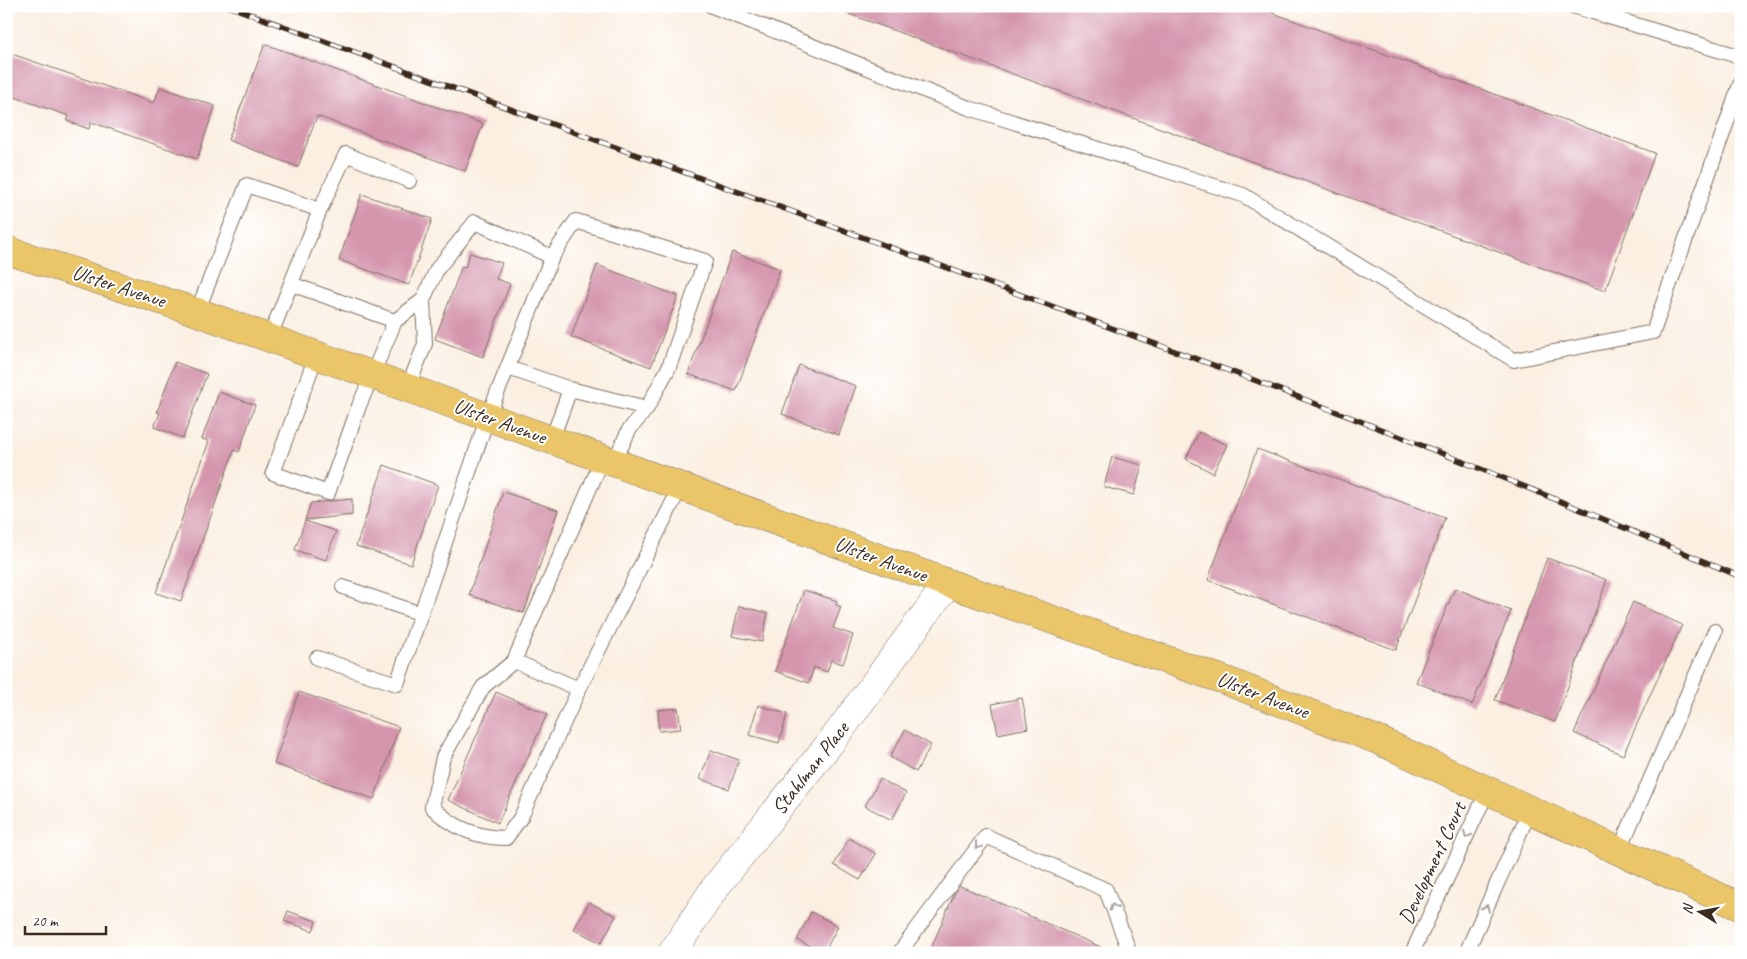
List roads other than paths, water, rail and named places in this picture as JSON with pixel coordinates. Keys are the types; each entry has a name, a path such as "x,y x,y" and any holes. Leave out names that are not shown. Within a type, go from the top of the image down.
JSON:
{"main road":[{"name":"Ulster Avenue","path":"6,250 197,312 948,583 1224,680 1380,741 1741,907"}],"street":[{"name":"Stahlman Place","path":"672,953 714,889 838,733 948,583"}],"lane":[{"path":"712,6 969,108 1243,195 1514,360 1653,332 1741,82"},
{"path":"1573,6 1741,57"},
{"path":"269,339 320,210 346,154 409,181"},
{"path":"197,312 247,184 320,210"},
{"path":"408,387 425,344 424,300 437,269 474,222 552,257"},
{"path":"317,658 397,684 488,416 552,257 576,222 705,261 669,367 647,408 608,460 514,661 484,687 443,757 432,807 447,822 486,838 506,838 521,817 579,689 681,486"},
{"path":"291,284 395,320"},
{"path":"316,356 274,473 328,493 372,374 395,320 424,300"},
{"path":"508,368 570,389 647,408"},
{"path":"552,439 570,389"},
{"path":"343,587 421,614"},
{"path":"1619,851 1715,631"},
{"path":"514,661 579,689"},
{"name":"Development Court","path":"1412,953 1488,790"},
{"path":"1466,953 1530,810"},
{"path":"899,953 986,836 1106,890 1130,953"}],"railway":[{"path":"228,6 1246,377 1494,474 1741,577"}]}
